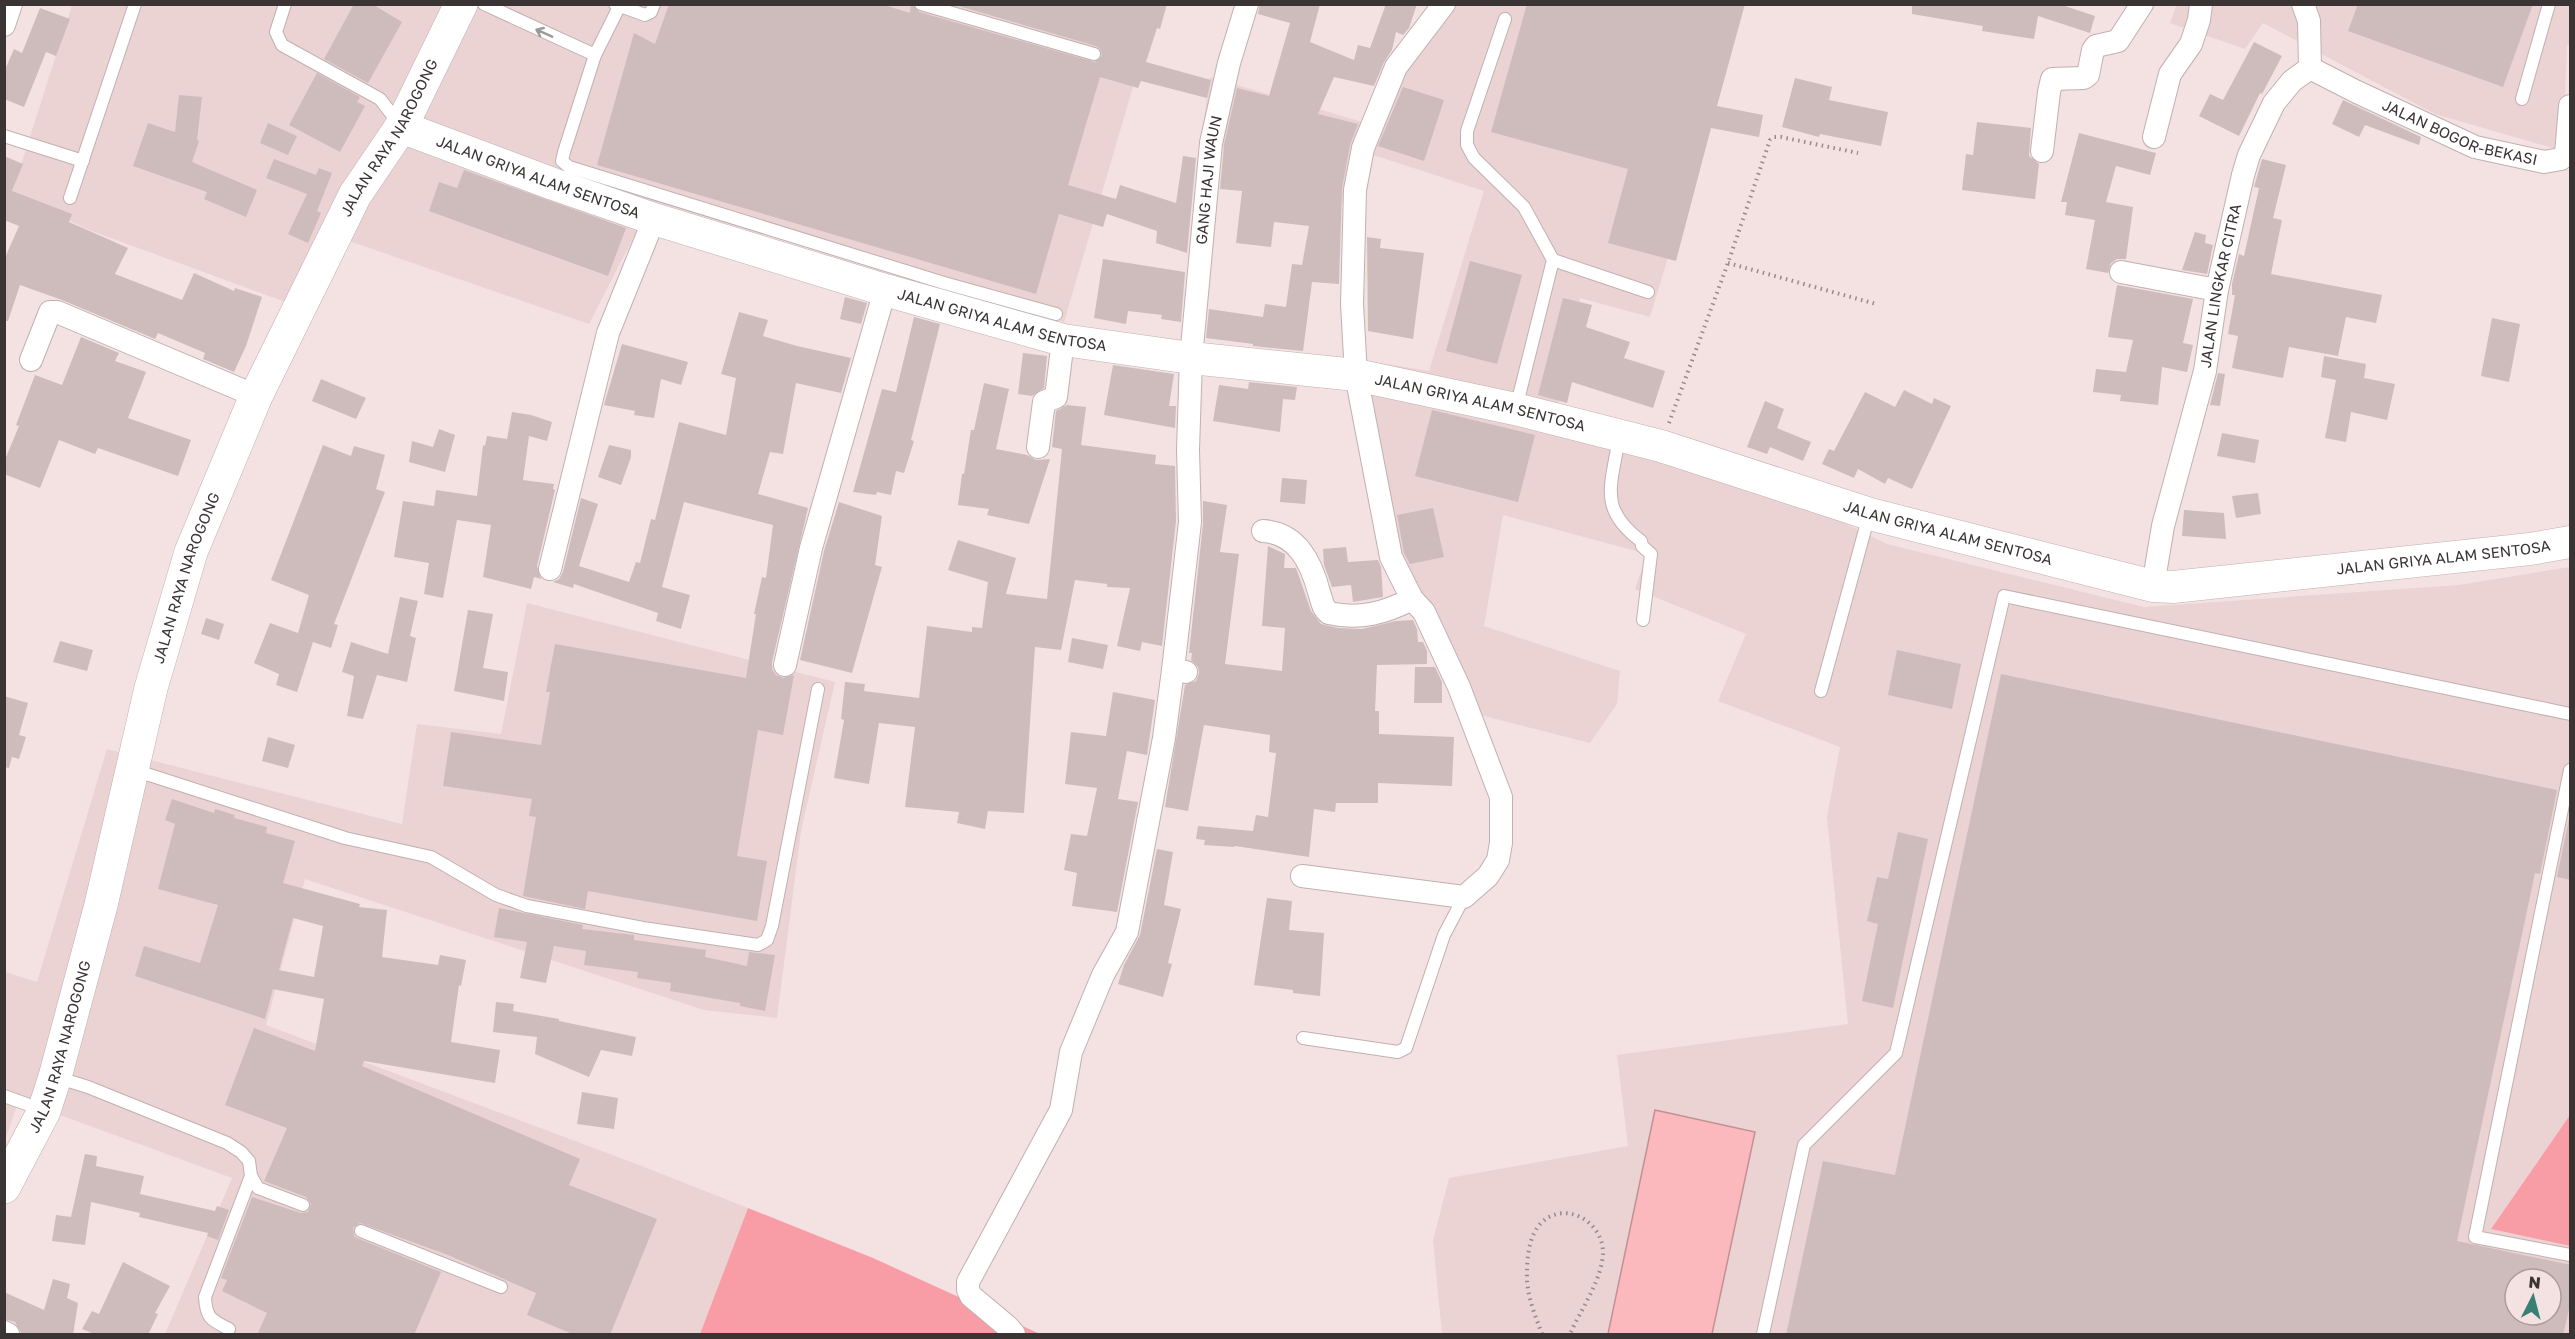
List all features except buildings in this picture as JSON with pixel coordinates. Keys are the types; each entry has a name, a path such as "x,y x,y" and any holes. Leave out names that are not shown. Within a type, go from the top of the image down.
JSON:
{"main road":[{"name":"JALAN RAYA NAROGONG","path":"6,1178 44,1111 55,1077 134,770 152,688 191,552 256,396 355,195 401,127 461,4"}],"street":[{"path":"4,25 11,4"},
{"name":"GANG HAJI WAUN","path":"1014,1335 1008,1327 971,1296 968,1282 1061,1110 1071,1052 1103,975 1127,932 1164,738 1180,671 1190,522 1188,450 1191,358 1211,143 1229,63 1247,4"},
{"path":"1302,876 1464,897 1488,876 1498,860 1501,843 1501,797 1459,687 1424,612 1412,599 1391,556 1356,375 1352,304 1353,232 1355,190 1363,148 1396,67 1444,4"},
{"path":"2042,151 2052,80 2084,78 2088,75 2093,50 2101,43 2118,41 2142,4"},
{"path":"2154,137 2170,74 2191,44 2199,20 2201,4"},
{"path":"2303,4 2309,21 2310,68"},
{"name":"JALAN BOGOR-BEKASI","path":"2310,68 2475,147 2544,162 2560,159 2565,154 2571,106"},
{"name":"JALAN LINGKAR CITRA","path":"2153,585 2163,526 2205,371 2229,227 2249,155 2274,103 2292,81 2310,68"},
{"name":"JALAN GRIYA ALAM SENTOSA","path":"401,127 654,219 885,290 1060,327 1191,358 1356,375 1515,409 1661,446 1870,514 2153,585 2197,584 2518,550 2571,542"},
{"path":"550,568 608,333 654,219"},
{"path":"2121,272 2217,290"},
{"path":"784,665 811,548 885,290"},
{"path":"32,360 50,312 57,312 256,396"},
{"path":"1038,447 1044,402 1056,397 1060,327"},
{"path":"1263,531 1284,534 1292,540 1312,569 1323,607 1329,613 1373,615 1389,611 1412,599"},
{"path":"4,1332 8,1335"}],"lane":[{"path":"70,198 135,4"},
{"path":"285,4 276,32 282,45 380,99 401,127"},
{"path":"484,4 594,55"},
{"path":"654,4 651,12 645,15 617,6 594,55 562,161 569,167 944,283 1060,327"},
{"path":"921,4 1094,54"},
{"path":"2522,99 2549,4"},
{"path":"1505,19 1467,131 1467,145 1474,158 1524,207 1553,260 1648,292"},
{"path":"4,136 83,161"},
{"path":"1515,409 1553,260"},
{"path":"1619,436 1610,497 1611,508 1625,529 1641,541 1642,546 1650,554 1643,620"},
{"path":"1821,691 1870,514"},
{"path":"1763,1335 1804,1145 1896,1053 2004,596 2571,714"},
{"path":"134,770 345,838 431,857 496,895 527,906 643,928 758,945 767,940 772,926 818,689"},
{"path":"2571,771 2475,1237 2571,1255"},
{"path":"1303,1038 1398,1052 1406,1048 1444,935 1464,897"},
{"path":"55,1077 88,1087 227,1143 241,1152 249,1161 251,1176 258,1188 303,1205"},
{"path":"4,1096 44,1111"},
{"path":"229,1329 213,1321 206,1312 205,1296 251,1176"},
{"path":"362,1231 501,1287"}],"path":[{"path":"1661,446 1770,140 1774,137 1781,137 1858,153"},
{"path":"1728,263 1876,304"},
{"path":"1542,1335 1529,1294 1527,1274 1529,1247 1537,1229 1549,1217 1565,1213 1579,1215 1591,1223 1602,1238 1603,1255 1598,1275 1570,1335"}],"shaded area":[{"path":"2177,4 2570,5 2570,45 2567,45 2563,151 2435,114 2263,23 2245,49 2170,23"},
{"path":"72,5 1157,5 1064,322 652,201 589,324 346,240 310,311 89,230 12,193"},
{"path":"1433,5 1744,5 1650,317 1580,298 1554,426 1816,509 1887,544 2144,607 2459,585 2570,567 2570,1115 2491,1229 2570,1246 2570,1334 1442,1334 1433,1241 1449,1178 1628,1146 1617,1055 1848,1024 1827,817 1840,747 1718,701 1746,634 1635,589 1647,554 1503,515 1484,626 1620,671 1617,704 1590,743 1480,715 1384,558 1344,357 1429,371 1484,191 1355,149 1349,204 1262,195 1269,160 1201,141 1210,77 1362,122 1385,61"},
{"path":"527,603 835,682 801,831 777,1018 704,1010 305,879 266,1025 748,1208 700,1334 165,1334 232,1178 19,1100 5,1140 5,972 37,982 107,749 402,824 417,724 501,734"},
{"path":"1655,1110 1755,1132 1712,1334 1608,1334"},
{"path":"2570,1115 2570,1246 2491,1229"},
{"path":"748,1208 873,1258 1040,1334 700,1334"}]}
